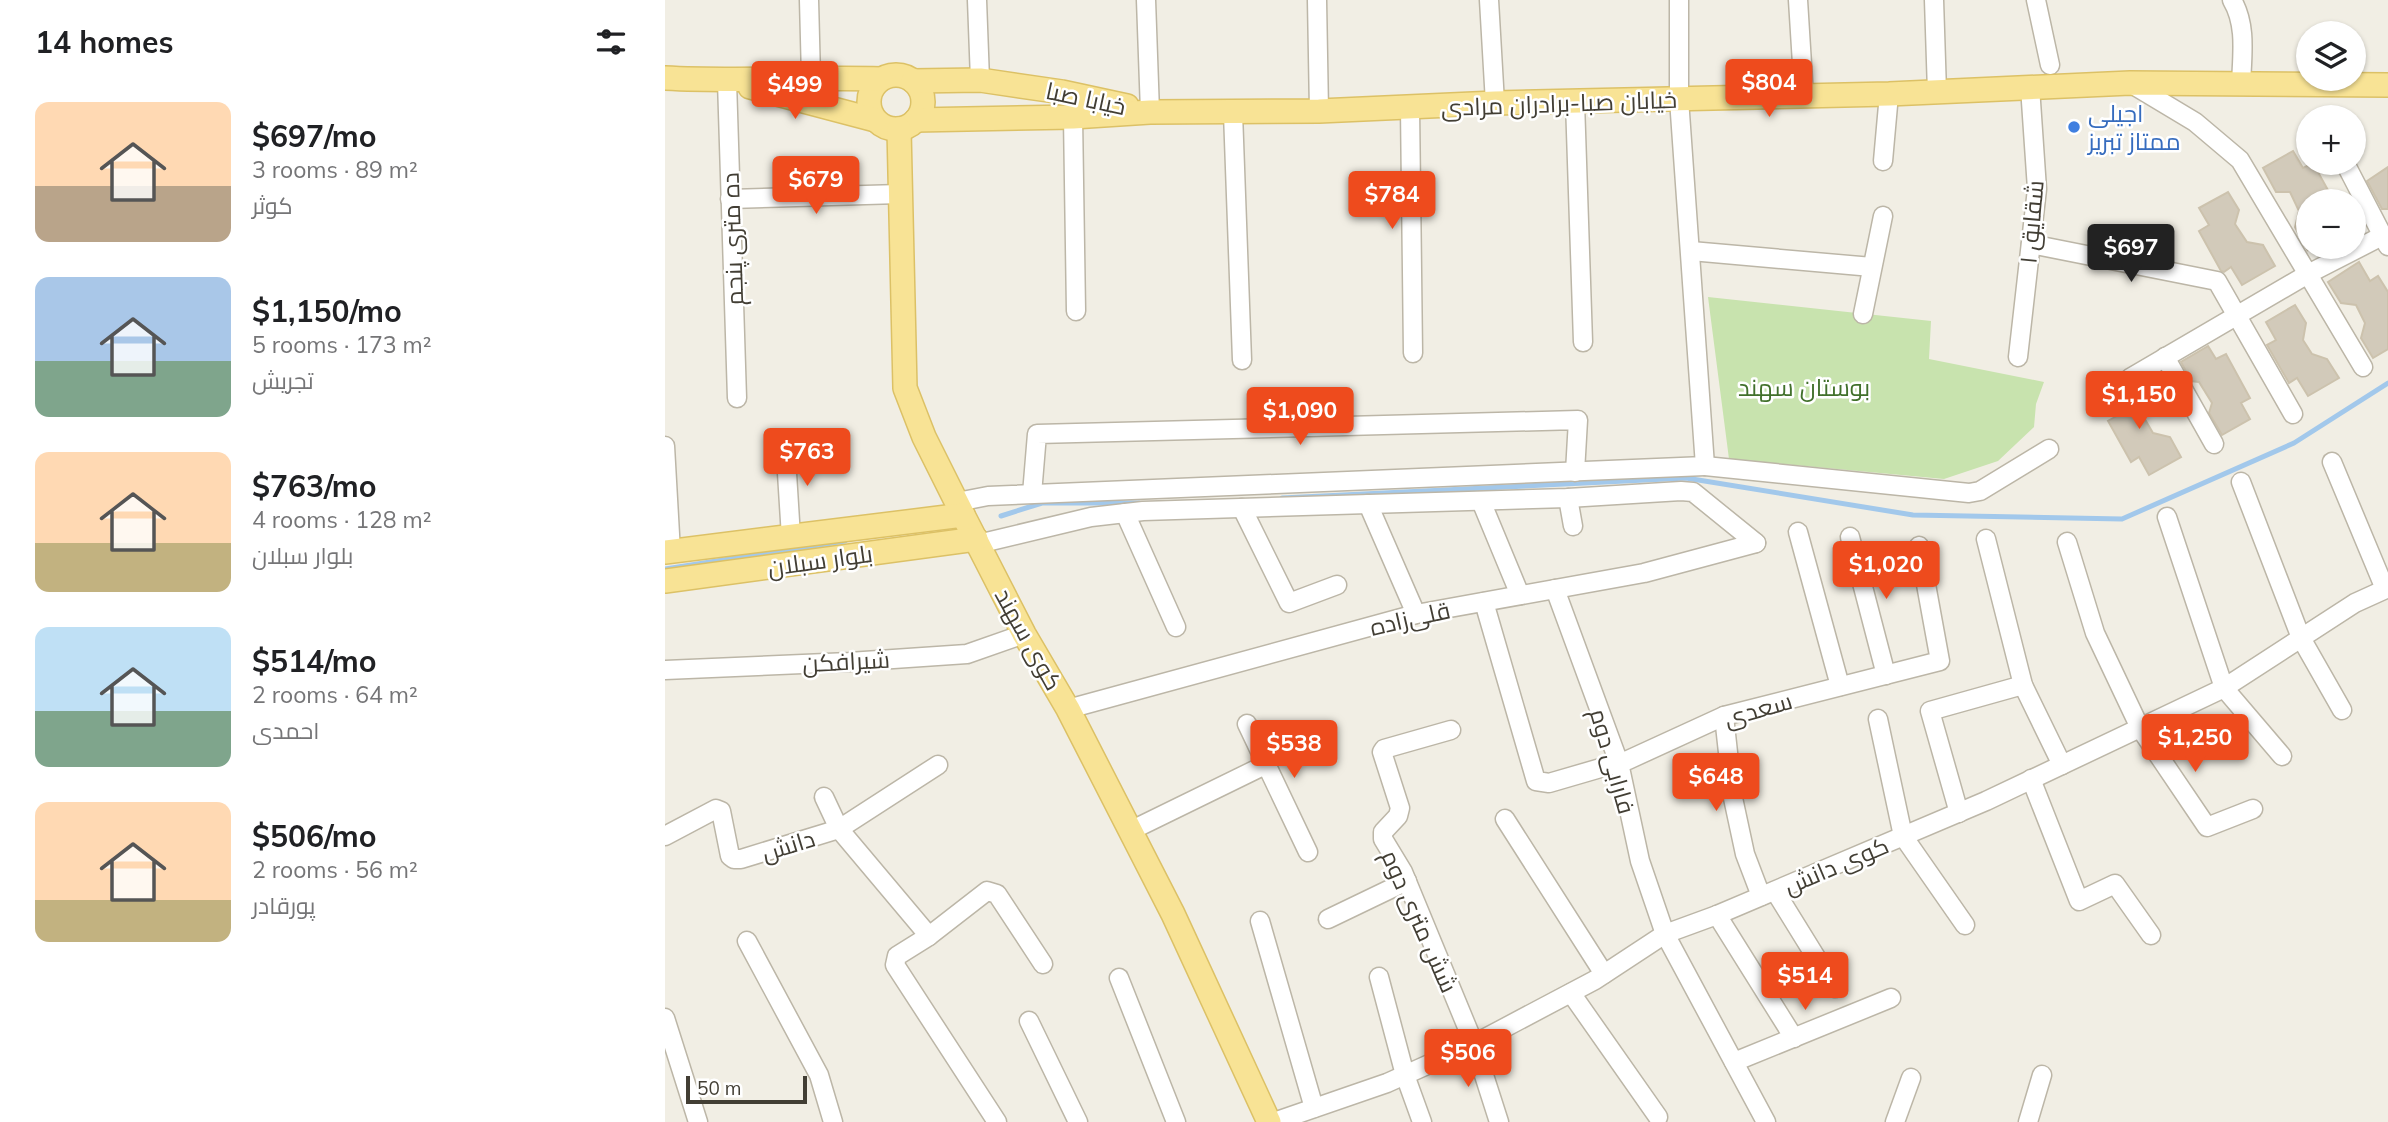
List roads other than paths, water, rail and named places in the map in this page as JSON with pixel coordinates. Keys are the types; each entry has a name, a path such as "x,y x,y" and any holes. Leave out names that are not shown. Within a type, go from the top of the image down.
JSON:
{"main road":[{"path":"665,79 881,79 897,75 913,81 922,96 923,105 908,125 881,126 875,120 868,103 874,85 881,79"},
{"name":"خیابا صبا","path":"913,81 980,80 1062,92 1150,112"},
{"path":"727,81 875,120"},
{"name":"خیابان صبا-برادران مرادی","path":"1150,112 1319,111 1495,103 1888,94 2130,83 2388,85"},
{"name":"خیابا صبا","path":"908,125 1150,112"},
{"name":"کوی سهند","path":"908,125 900,194 905,387 924,437 1024,634 1068,709 1173,914 1272,1122"},
{"name":"بلوار سبلان","path":"668,552 791,537 960,509"},
{"name":"بلوار سبلان","path":"665,581 977,541"}],"street":[{"path":"809,0 811,77"},
{"path":"977,0 980,80"},
{"path":"1146,0 1150,112"},
{"path":"1317,0 1319,111"},
{"path":"1489,0 1495,103"},
{"path":"1679,0 1679,99 1705,466"},
{"path":"1798,0 1804,96"},
{"path":"1934,0 1937,92"},
{"path":"2036,0 2050,65"},
{"path":"2232,0 2238,9 2242,26 2241,84"},
{"name":"ده متری پنجم","path":"727,81 737,398"},
{"path":"2130,83 2195,122 2240,160 2363,367"},
{"name":"شقایق ۱","path":"2018,357 2037,189 2030,88"},
{"path":"1882,161 1888,94"},
{"path":"1575,102 1583,342"},
{"path":"1410,108 1413,353"},
{"path":"1233,113 1242,360"},
{"path":"1073,117 1076,311"},
{"path":"2130,378 2308,274 2385,241 2350,175"},
{"path":"730,199 900,194"},
{"path":"1863,314 1883,216"},
{"path":"2031,244 2217,281 2293,414"},
{"path":"1691,251 1872,267"},
{"path":"2165,357 2214,444"},
{"path":"1032,494 1037,434 1578,420 1575,472"},
{"path":"785,442 791,537"},
{"path":"665,446 668,552"},
{"path":"960,509 988,496 1705,466 1969,493 1980,491 2049,449"},
{"path":"2332,462 2386,589"},
{"path":"2241,482 2301,638 2342,710"},
{"name":"قلی‌زاده","path":"1068,709 1416,614 1644,573 1756,543 1693,492 1568,498"},
{"path":"977,541 1091,517 1125,513 1481,500 1568,498 1573,526"},
{"path":"1481,500 1520,595"},
{"path":"1368,504 1416,614"},
{"path":"1242,508 1289,603 1337,585"},
{"path":"1125,513 1176,627"},
{"path":"2167,517 2224,688 2282,756"},
{"path":"1798,532 1840,686"},
{"path":"1850,537 1886,675"},
{"path":"1986,539 2023,684 2062,765"},
{"path":"2067,542 2095,633 2140,727 2207,827 2253,809"},
{"name":"سعدی","path":"1483,602 1536,781 1549,783 1619,763 1724,716 1940,661 1919,546"},
{"name":"فارابی دوم","path":"1555,589 1619,763 1640,861 1665,934 1766,1122"},
{"name":"کوی دانش","path":"1272,1122 1405,1075 1474,1044 1604,974 1665,934 1717,915 1959,813 2224,688 2355,603 2386,589"},
{"name":"شیر‌افکن","path":"665,670 967,654 1024,634"},
{"path":"1959,813 1930,711 2023,684"},
{"path":"1724,716 1733,798 1745,854 1768,894 1835,988"},
{"path":"1878,719 1903,836 1965,925"},
{"path":"1247,724 1308,852"},
{"name":"شش متری دوم","path":"1451,730 1384,748 1382,752 1400,808 1398,816 1383,832 1383,839 1407,881 1474,1044 1499,1122"},
{"name":"دانش","path":"665,836 716,809 721,811 730,856 741,859 839,830 938,765"},
{"path":"1130,831 1265,765"},
{"path":"2031,779 2080,901 2115,884 2151,935"},
{"path":"824,797 839,830 929,936"},
{"path":"1506,819 1604,974"},
{"path":"1328,919 1407,881"},
{"path":"997,1122 895,965 897,956 929,936 987,891 992,891 997,894 1043,964"},
{"path":"1717,915 1794,1038"},
{"path":"1260,921 1314,1108"},
{"path":"747,941 819,1075 833,1122"},
{"path":"1119,978 1176,1122"},
{"path":"1379,978 1405,1075 1422,1122"},
{"path":"1571,993 1658,1117"},
{"path":"1734,1062 1891,998"},
{"path":"665,1017 698,1122"},
{"path":"1029,1021 1078,1122"},
{"path":"2028,1122 2042,1075"},
{"path":"1895,1122 1910,1078"}],"waterway":[{"path":"1282,498 1686,478 1913,515 2122,519 2294,443 2388,383"},
{"path":"1001,516 1042,503 1139,503"},
{"path":"665,569 845,541"}],"place":[{"name":"اجیلی ممتاز تبریز","path":"2074,127"}],"park label":[{"name":"بوستان سهند","path":"1804,387"}]}
